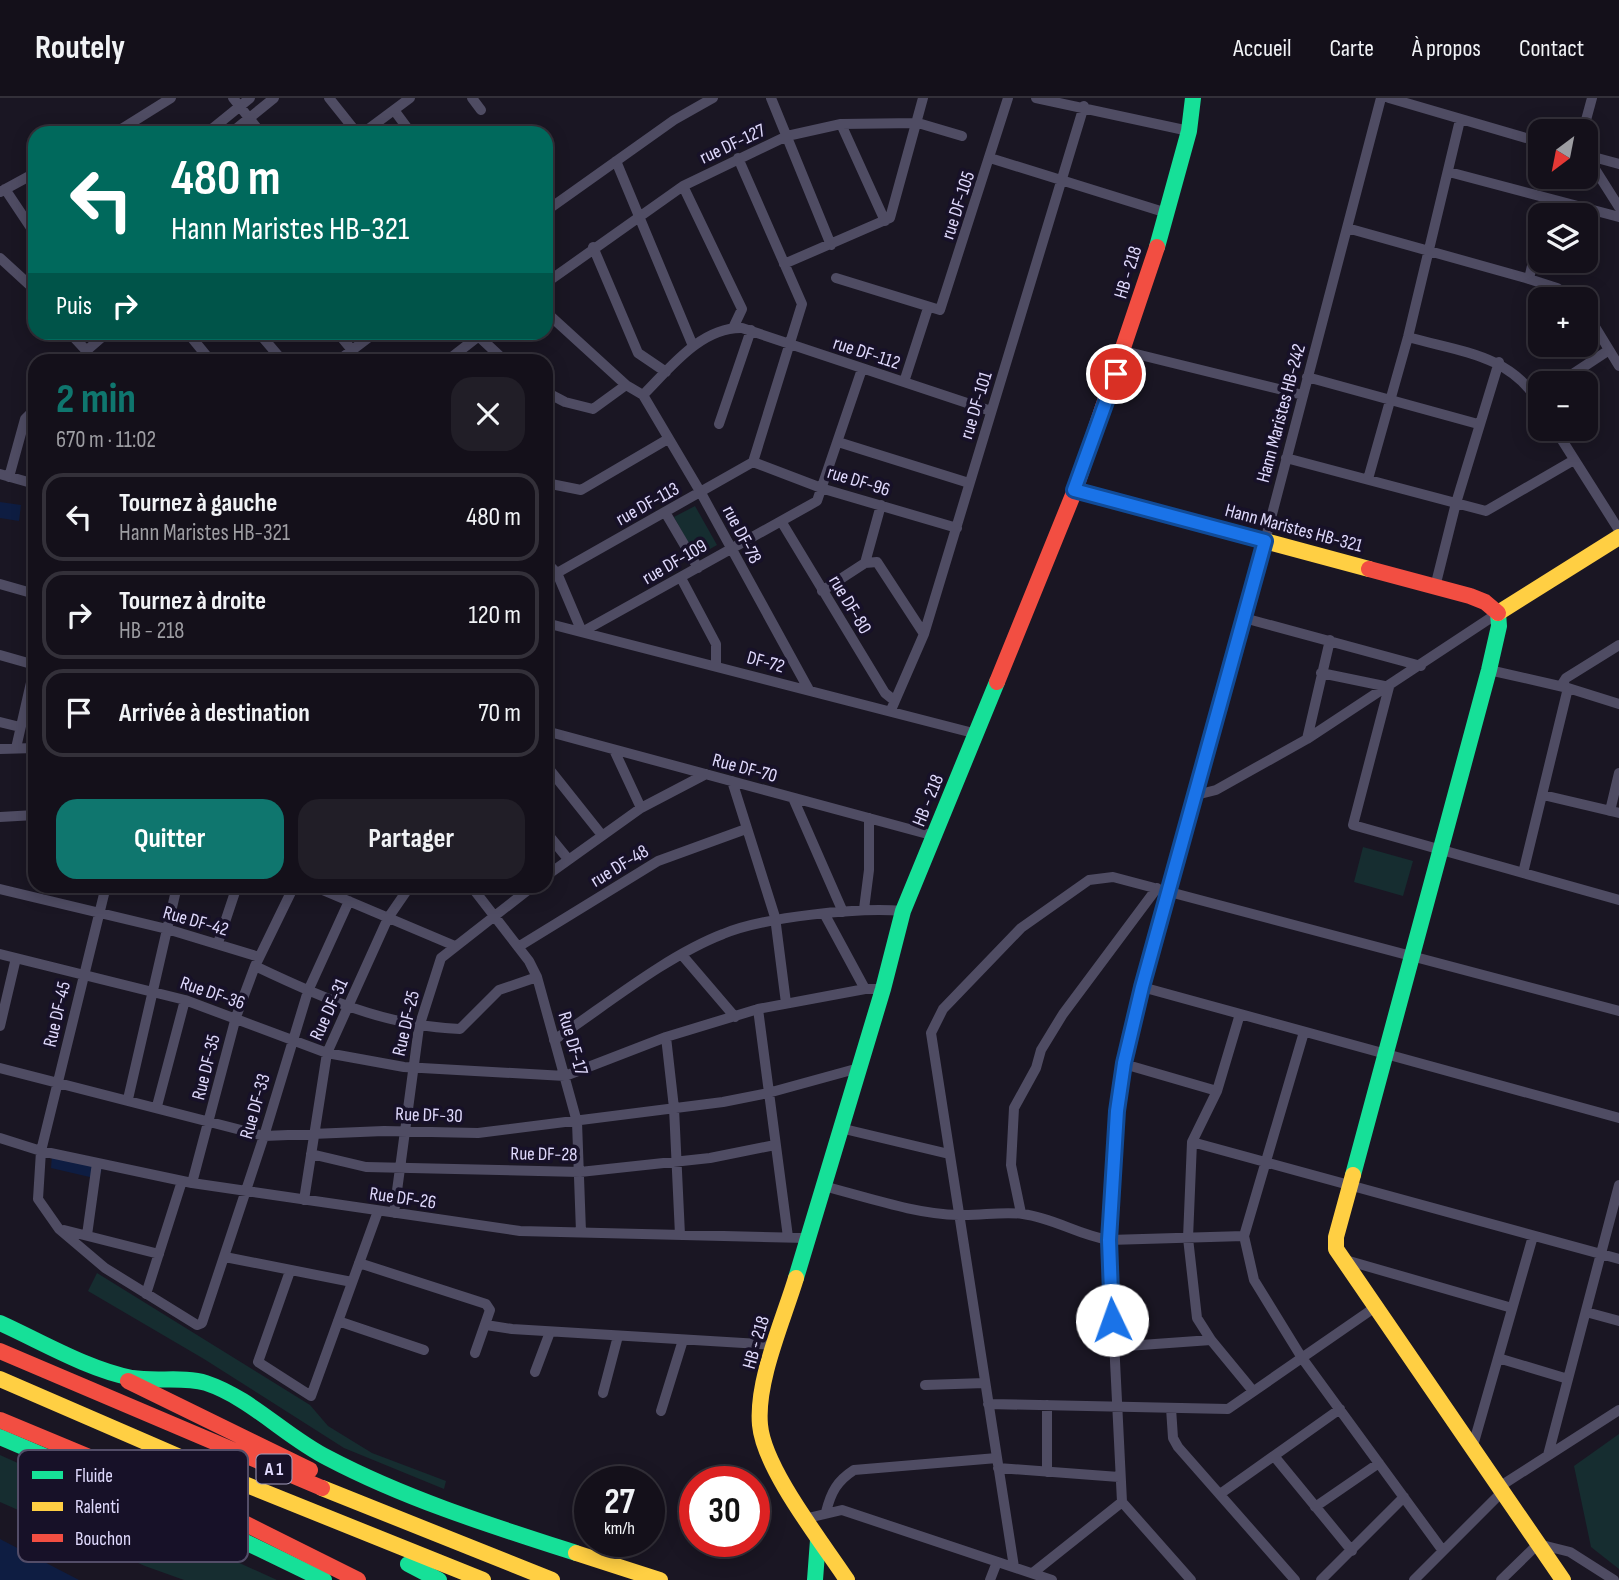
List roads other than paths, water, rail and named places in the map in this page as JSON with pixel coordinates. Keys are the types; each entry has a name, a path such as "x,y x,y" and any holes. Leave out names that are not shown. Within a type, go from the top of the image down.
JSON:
{"main road":[{"name":"HB - 218","path":"809,1519 777,1468 761,1435 759,1423 763,1388 904,911 1074,490 1124,351 1167,213 1189,131 1193,98"},
{"name":"Hann Maristes HB-321","path":"1074,490 1435,587 1485,602 1498,613"},
{"path":"1563,1580 1339,1258 1336,1237 1489,670 1499,626 1498,613 1619,537"},
{"path":"0,1323 100,1368 462,1545"},
{"name":"A 1","path":"0,1351 227,1450"},
{"path":"100,1368 133,1378 204,1382 226,1392 325,1457 360,1474 485,1524 660,1580"},
{"name":"A 1","path":"0,1379 163,1450"},
{"path":"0,1420 71,1450"},
{"path":"0,1437 31,1450"},
{"name":"A 1","path":"248,1458 552,1580"},
{"name":"A 1","path":"248,1486 483,1580"},
{"path":"248,1488 439,1580"},
{"path":"809,1519 836,1580"},
{"path":"809,1519 847,1580"},
{"path":"248,1525 309,1552 358,1580"},
{"path":"815,1580 818,1540"},
{"path":"248,1543 324,1580"}],"street":[{"path":"127,126 171,98"},
{"path":"213,126 236,102 250,98"},
{"path":"239,126 274,98"},
{"path":"329,98 351,126"},
{"path":"372,126 410,98"},
{"path":"472,98 481,110"},
{"path":"553,206 713,98"},
{"path":"771,98 831,245"},
{"path":"784,264 887,219 918,123 923,98"},
{"name":"rue DF-105","path":"928,308 937,311 942,307 1008,98"},
{"path":"1036,98 1084,106 1189,131"},
{"name":"Hann Maristes HB-242","path":"1122,1502 1115,1407 1109,1240 1117,1111 1124,1063 1142,987 1265,541 1381,98"},
{"path":"1389,98 1528,139"},
{"path":"1586,119 1592,98"},
{"path":"236,102 255,126"},
{"name":"rue DF-101","path":"893,706 924,634 1084,106"},
{"path":"394,110 406,126"},
{"path":"1368,480 1408,337 1460,120"},
{"name":"rue DF-127","path":"553,277 683,186 787,136 841,124 918,123 962,136"},
{"path":"841,124 887,219"},
{"path":"738,158 802,304 753,462"},
{"path":"990,158 1167,213"},
{"path":"1598,158 1619,163"},
{"path":"616,161 693,346"},
{"path":"1448,172 1619,218"},
{"path":"1598,174 1619,207"},
{"path":"28,177 2,190 28,225"},
{"path":"553,318 626,386 643,395 693,346 733,328 742,309 683,186"},
{"path":"1546,203 1547,199"},
{"path":"1347,228 1554,287"},
{"path":"593,247 638,353 666,372"},
{"path":"0,258 28,284"},
{"path":"1529,279 1530,273"},
{"path":"836,278 928,308 904,382"},
{"name":"rue DF-112","path":"733,328 751,330 788,345 991,411"},
{"path":"719,424 751,330"},
{"path":"1598,332 1618,362"},
{"path":"1408,337 1499,362 1515,372 1528,387"},
{"path":"76,340 89,354"},
{"path":"86,351 99,340"},
{"path":"194,340 205,354"},
{"path":"265,340 277,354"},
{"path":"344,340 352,350"},
{"path":"347,354 365,340"},
{"path":"455,354 472,340"},
{"path":"485,340 498,354"},
{"path":"1577,371 1609,350"},
{"path":"1124,351 1303,395"},
{"path":"1435,587 1478,425 1499,362"},
{"path":"822,494 862,369"},
{"path":"1307,377 1478,425"},
{"path":"553,396 565,402 593,409 626,386"},
{"name":"rue DF-78","path":"643,395 701,493 809,690"},
{"path":"28,416 5,476 28,482"},
{"path":"553,486 571,491 582,490 668,439"},
{"path":"1562,441 1619,530"},
{"path":"838,442 969,483"},
{"path":"1286,458 1486,511 1574,460"},
{"name":"rue DF-113","path":"556,573 753,462"},
{"name":"rue DF-96","path":"753,462 822,494 881,505 957,528"},
{"name":"rue DF-109","path":"582,632 781,521 822,494"},
{"path":"865,563 881,505"},
{"path":"665,512 698,568"},
{"name":"rue DF-80","path":"781,521 893,706"},
{"path":"822,591 865,563 873,561 881,565 924,634"},
{"path":"553,570 582,632"},
{"path":"681,578 716,644 716,666"},
{"path":"0,584 28,592"},
{"path":"1196,795 1216,790 1307,739 1498,613"},
{"path":"1244,618 1421,666"},
{"name":"DF-72","path":"553,625 809,690 893,706 976,734"},
{"path":"1307,739 1330,640"},
{"path":"1523,873 1543,795 1566,678 1619,645"},
{"path":"0,655 28,663"},
{"path":"1489,670 1564,687 1619,704"},
{"path":"1321,673 1389,687"},
{"path":"1389,687 1353,825 1619,900"},
{"path":"16,748 28,694"},
{"path":"0,722 20,727"},
{"name":"Rue DF-70","path":"553,733 935,836"},
{"path":"0,749 28,748"},
{"path":"614,750 641,808"},
{"path":"1543,795 1614,812 1619,773"},
{"path":"553,774 601,834"},
{"path":"553,871 641,808 706,774"},
{"path":"732,781 775,922 786,1003"},
{"path":"793,798 842,912"},
{"path":"0,817 28,815"},
{"path":"864,909 869,818"},
{"name":"rue DF-48","path":"519,947 658,861 746,829"},
{"path":"553,841 568,859"},
{"path":"1014,1567 931,1033 943,1009 1021,928 1089,880 1113,877 1619,1011"},
{"path":"1021,1213 1011,1165 1014,1108 1036,1068 1041,1050 1063,1014 1157,888"},
{"name":"Rue DF-42","path":"0,889 28,891"},
{"name":"Rue DF-42","path":"40,893 99,913 218,943 257,961 308,991 349,1009 419,1027 460,1029 499,990 537,977"},
{"name":"Rue DF-45","path":"104,893 41,1151 38,1199 59,1229 105,1268 201,1324"},
{"path":"128,1099 175,893"},
{"path":"218,943 235,893"},
{"name":"Rue DF-35","path":"146,1294 209,1121 236,1017 257,961 291,893"},
{"path":"330,893 455,946"},
{"name":"Rue DF-31","path":"304,1200 327,1053 388,918 403,893"},
{"name":"Rue DF-17","path":"476,893 519,947 537,977 577,1122 581,1232"},
{"name":"Rue DF-25","path":"394,1213 419,1027 441,958 524,893"},
{"name":"Rue DF-33","path":"201,1324 264,1136 291,1039 308,991 349,901"},
{"path":"554,1040 682,955 724,933 775,922 864,909 904,911"},
{"path":"825,915 865,989"},
{"name":"Rue DF-36","path":"0,954 152,990 236,1017 327,1053 404,1067 413,1065 565,1076"},
{"path":"682,955 735,1017"},
{"path":"0,1026 16,958"},
{"path":"1142,987 1619,1118"},
{"path":"565,1076 666,1037 758,1009 865,989 883,989"},
{"path":"157,1106 185,1000"},
{"path":"758,1009 788,1237"},
{"path":"1240,1014 1217,1091 1192,1142 1188,1238 1197,1318 1211,1340 1253,1391"},
{"path":"1304,1032 1244,1236 1254,1280 1303,1358 1443,1551"},
{"path":"666,1037 674,1108 680,1235"},
{"path":"1124,1063 1217,1091"},
{"name":"Rue DF-30","path":"0,1068 157,1106 264,1136 478,1133 577,1122 768,1093 859,1068"},
{"path":"840,1128 949,1154"},
{"name":"Rue DF-26","path":"0,1138 41,1151 187,1182 520,1231 807,1238"},
{"path":"1192,1142 1619,1259"},
{"name":"Rue DF-28","path":"311,1154 366,1167 580,1172 676,1161 775,1145"},
{"path":"87,1235 97,1163"},
{"path":"823,1186 934,1213 959,1216 1021,1213 1056,1221 1088,1237 1109,1240 1244,1236"},
{"path":"1548,1455 1619,1189"},
{"path":"290,1271 258,1362 311,1396 378,1211"},
{"path":"59,1229 159,1254"},
{"path":"1472,1449 1533,1236"},
{"path":"225,1257 352,1282"},
{"path":"1339,1258 1512,1308"},
{"path":"359,1263 485,1304 490,1310 475,1353"},
{"path":"988,1404 1228,1409 1374,1308"},
{"path":"1586,1312 1619,1321"},
{"path":"338,1321 424,1350"},
{"path":"486,1325 550,1332 776,1345"},
{"path":"535,1372 550,1332"},
{"path":"603,1393 618,1336"},
{"path":"661,1412 683,1340"},
{"path":"1113,1347 1211,1340"},
{"path":"1498,1358 1568,1379"},
{"path":"925,1385 985,1383"},
{"path":"1047,1405 1047,1472"},
{"path":"1171,1408 1175,1443 1295,1580"},
{"path":"1220,1494 1340,1409"},
{"path":"1414,1580 1500,1490 1548,1455 1619,1410"},
{"path":"1274,1456 1352,1551"},
{"path":"826,1512 830,1495 839,1479 854,1469 998,1463 1047,1472 1119,1477"},
{"path":"1315,1507 1379,1463"},
{"path":"1321,1580 1404,1497"},
{"path":"1034,1572 1122,1502 1191,1580"},
{"path":"809,1519 826,1512 842,1510 1052,1580"},
{"path":"1502,1580 1538,1544 1570,1552 1614,1580"},
{"path":"990,1580 997,1562"}],"water":[{"path":"0,502 21,505 19,521 0,518"},
{"path":"52,1155 102,1166 101,1173 94,1178 51,1168"},
{"path":"0,1539 18,1548 18,1562 44,1562 79,1580 0,1580"}]}
